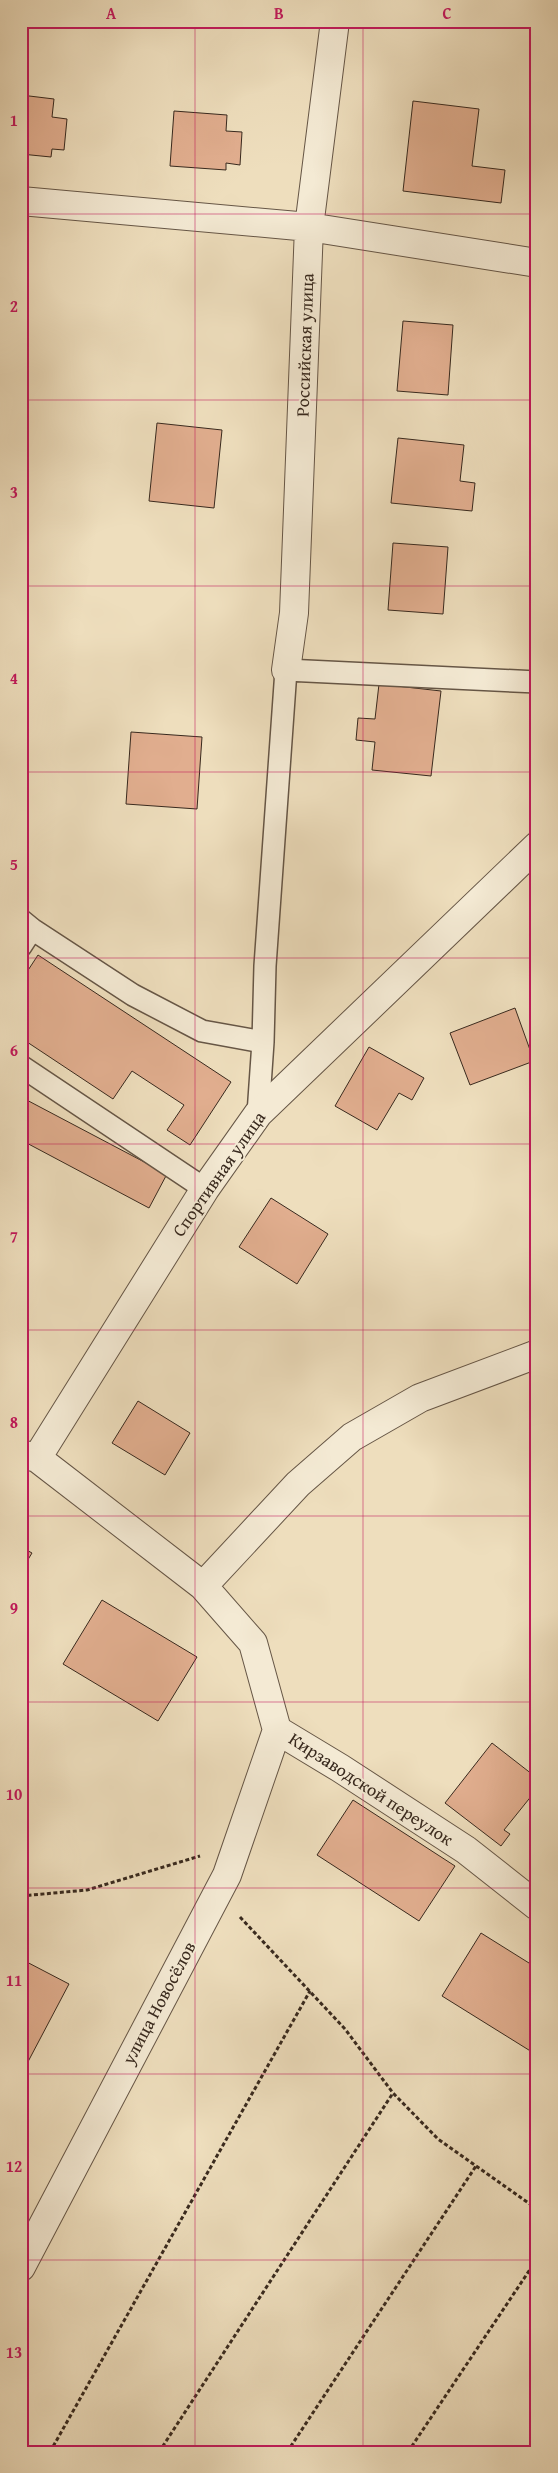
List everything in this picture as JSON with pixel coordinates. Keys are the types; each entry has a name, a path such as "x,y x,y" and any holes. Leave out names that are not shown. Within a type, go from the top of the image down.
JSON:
{"street":[{"name":"Российская улица","path":"286,670 294,613 309,227 334,21"},
{"path":"21,201 309,227 537,263"},
{"name":"Спортивная улица","path":"29,1456 205,1189 258,1114 537,846"},
{"path":"204,1586 298,1484 352,1436 420,1398 537,1354"},
{"name":"Кирзаводской переулок","path":"29,1456 204,1586 253,1643 277,1730 466,1850 537,1906"},
{"name":"улица Новосёлов","path":"21,2268 227,1875 277,1730"}],"lane":[{"path":"258,1114 263,1042 265,966 286,670 537,682"},
{"path":"25,931 133,996 202,1031 263,1042"},
{"path":"21,1066 205,1189"}],"path":[{"path":"21,1896 86,1890 195,1857 240,1840"},
{"path":"217,1892 345,2030 393,2093 438,2139 537,2209"},
{"path":"50,2452 310,1991"},
{"path":"159,2452 393,2093"},
{"path":"287,2452 476,2166"},
{"path":"408,2452 537,2259"},
{"path":"21,2444 45,2452"}],"building":[{"path":"21,95 54,99 52,117 67,119 64,150 52,149 51,157 21,154"},
{"path":"413,101 479,109 472,166 505,170 501,203 403,191"},
{"path":"174,111 227,115 226,131 242,132 240,165 226,163 226,170 170,166"},
{"path":"403,321 453,325 448,395 397,391"},
{"path":"157,423 222,430 214,508 149,501"},
{"path":"398,438 464,445 460,481 475,483 472,511 391,503"},
{"path":"393,543 448,547 443,614 388,610"},
{"path":"379,684 441,691 431,776 372,770 375,742 356,740 358,718 375,719"},
{"path":"131,732 202,737 197,809 126,804"},
{"path":"38,955 231,1082 190,1145 167,1130 184,1105 132,1071 113,1099 21,1038 21,981"},
{"path":"515,1008 534,1061 470,1085 450,1033"},
{"path":"369,1047 424,1078 412,1100 399,1093 377,1130 335,1106"},
{"path":"21,1097 167,1174 149,1208 21,1140"},
{"path":"271,1198 328,1234 297,1284 239,1247"},
{"path":"138,1401 190,1433 165,1475 112,1443"},
{"path":"21,1547 32,1553 21,1571"},
{"path":"102,1600 197,1657 158,1721 63,1664"},
{"path":"492,1743 537,1778 537,1789 504,1830 510,1834 501,1846 445,1803"},
{"path":"353,1800 455,1866 419,1921 317,1855"},
{"path":"481,1933 537,1968 537,2045 532,2052 442,1996"},
{"path":"21,1959 69,1984 21,2075"}]}
